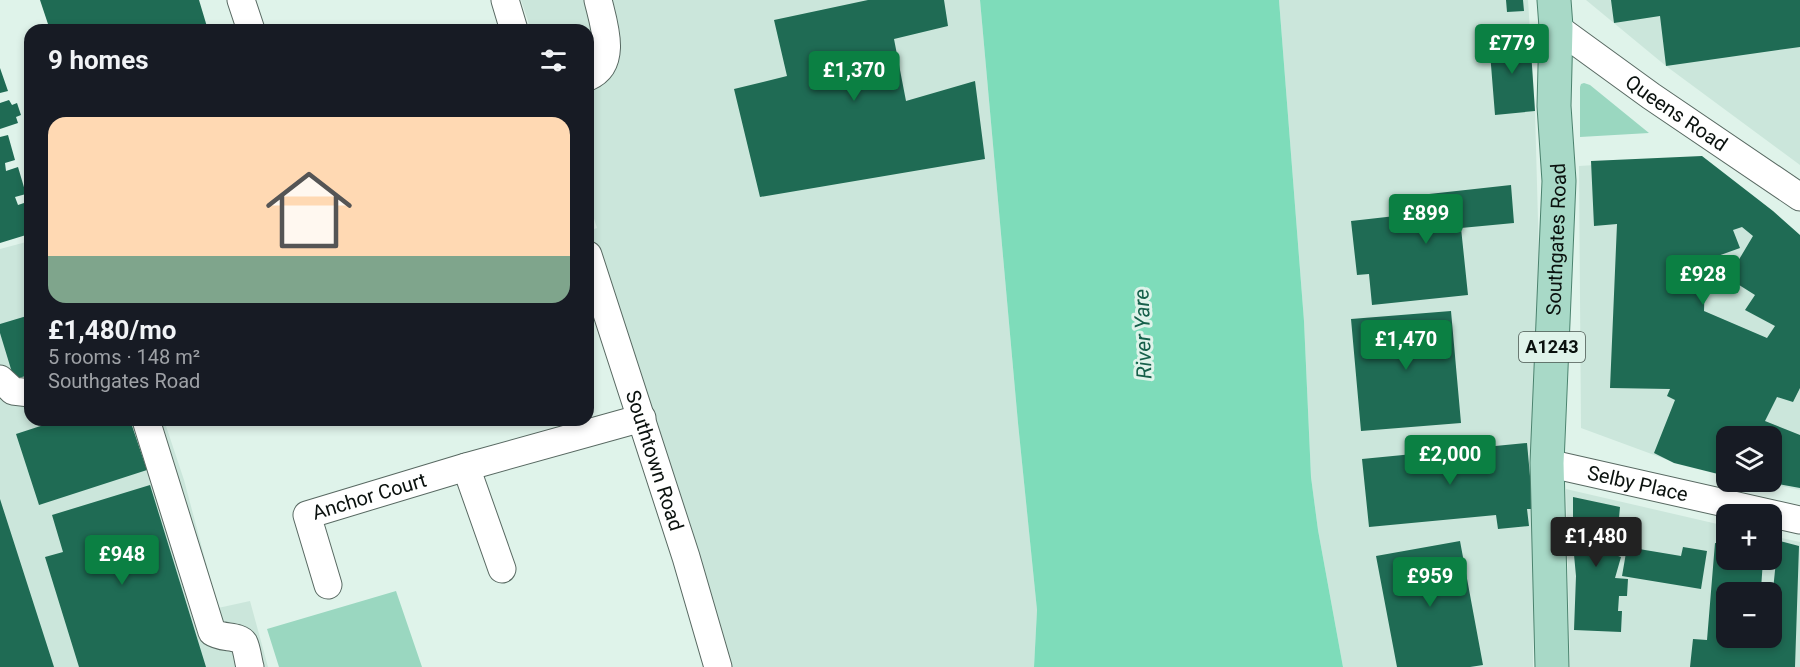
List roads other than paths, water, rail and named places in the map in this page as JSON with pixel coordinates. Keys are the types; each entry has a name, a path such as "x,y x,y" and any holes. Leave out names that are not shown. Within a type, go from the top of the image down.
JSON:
{"main road":[{"name":"Southgates Road","path":"1552,667 1547,463 1559,181 1554,105 1555,14"}],"street":[{"path":"241,0 249,24"},
{"path":"505,0 512,24"},
{"path":"594,74 605,59 607,40 598,0"},
{"name":"Queens Road","path":"1555,14 1651,96 1800,197"},
{"name":"Southtown Road","path":"594,273 686,556 718,667"},
{"path":"0,379 13,391 24,392"},
{"name":"Anchor Court","path":"328,585 307,515 466,467 642,418"},
{"path":"148,426 212,632 219,637 240,639 244,643 250,667"},
{"name":"Selby Place","path":"1547,463 1800,520"},
{"path":"466,467 502,569"}],"water":[{"name":"River Yare","path":"980,0 1279,0 1304,321 1311,477 1318,530 1343,667 1034,667 1037,610"}]}
